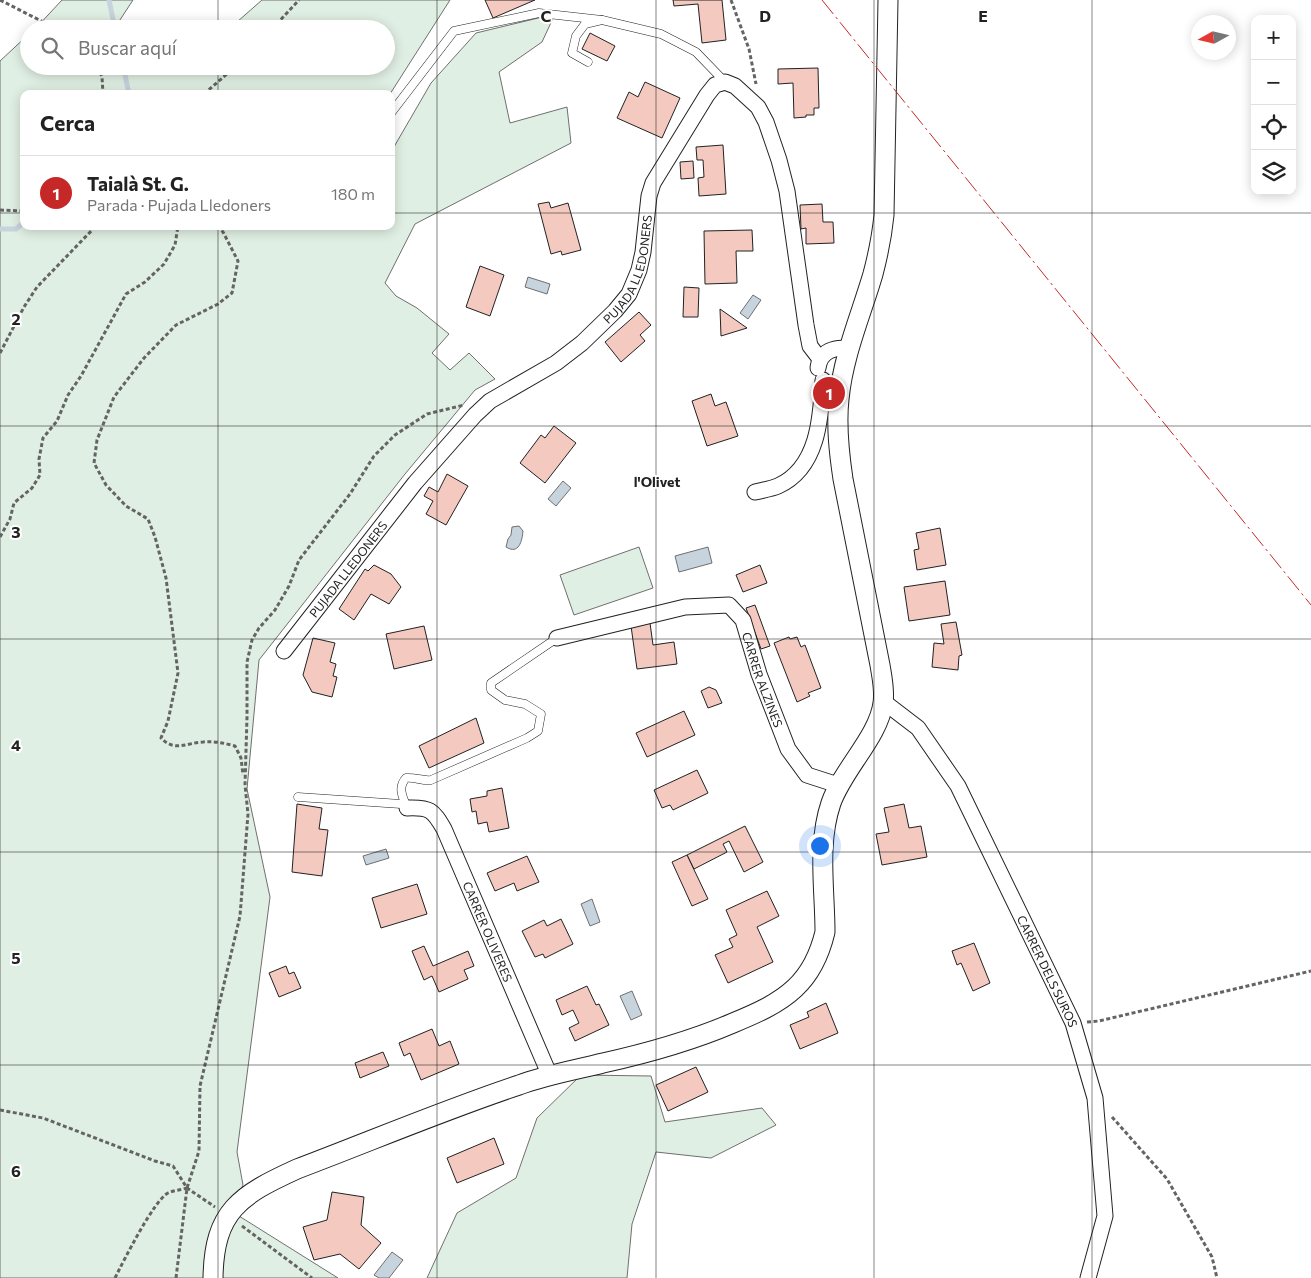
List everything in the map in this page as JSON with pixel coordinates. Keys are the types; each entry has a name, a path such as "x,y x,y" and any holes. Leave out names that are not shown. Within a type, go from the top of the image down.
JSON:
{"street":[{"path":"213,1278 216,1241 228,1215 237,1204 265,1183 296,1169 521,1084 694,1038 752,1015 782,998 796,988 808,972 822,944 824,932 823,868 825,826 830,804 838,785 880,719 884,702 884,687 839,454 838,425 841,386 880,245 884,215 888,0"},
{"path":"725,82 735,86 758,107 766,122 787,191 810,346 820,359"},
{"name":"PUJADA LLEDONERS","path":"284,651 415,483 475,415 490,401 556,363 603,323 629,294 639,270 643,252 652,183 707,95 715,85 725,82"},
{"path":"841,386 831,386 823,380 818,370 820,359 824,354 836,348 850,349"},
{"path":"756,492 778,486 793,475 806,461 816,439 823,380"},
{"name":"CARRER ALZINES","path":"557,638 685,607 730,606 744,620 759,674 788,750 807,775 838,785"},
{"name":"CARRER DELS SUROS","path":"884,702 918,728 958,786 1072,1023 1095,1098 1105,1216 1088,1278"},
{"name":"CARRER OLIVERES","path":"407,808 423,807 431,810 444,829 550,1076"}],"lane":[{"path":"395,108 454,30 539,13 602,20 661,34 696,52 725,82"},
{"path":"588,62 572,53 576,36 585,24 602,20"},
{"path":"407,808 400,789 401,783 406,778 423,781 431,780 527,738 538,731 541,714 525,704 505,700 490,690 491,683 557,638"},
{"path":"298,797 401,804 407,808"}],"path":[{"path":"0,0 39,20"},
{"path":"280,20 299,0"},
{"path":"732,0 749,49 756,83 758,107"},
{"path":"101,75 103,90"},
{"path":"209,90 226,75"},
{"path":"0,210 20,211"},
{"path":"0,353 24,307 37,287 92,230"},
{"path":"0,537 10,519 14,503 32,488 40,475 39,459 43,438 57,421 68,396 126,294 145,282 164,264 175,245 177,230"},
{"path":"176,1278 187,1188 199,1151 200,1086 240,916 248,814 241,758 235,746 202,742 177,747 167,744 161,738 168,721 178,673 166,578 156,537 148,519 126,506 106,485 94,463 97,440 114,397 144,358 176,325 218,304 232,293 238,261 222,230"},
{"path":"245,785 247,662 252,640 259,628 275,610 289,586 299,560 350,494 374,456 395,435 427,414 490,401"},
{"path":"1072,1023 1099,1021 1311,971"},
{"path":"1095,1098 1167,1179 1212,1257 1217,1278"},
{"path":"0,1110 43,1118 155,1161 173,1166 187,1188 228,1215 312,1278"},
{"path":"115,1278 152,1212 167,1193 187,1188"}],"green space":[{"path":"62,0 133,0 120,20 43,20"},
{"path":"262,0 450,0 393,90 20,90 20,230 395,230 395,145 431,83 476,33 555,14 542,42 499,72 510,123 567,107 571,143 415,224 385,283 396,296 417,308 449,334 432,353 450,370 469,353 495,379 475,390 405,474 259,660 247,789 270,897 237,1152 243,1185 231,1211 338,1278 0,1278 0,61 20,42 20,75 395,75 395,20 239,20"},
{"path":"639,547 653,588 574,615 560,575"},
{"path":"581,1075 651,1076 665,1122 762,1108 776,1125 711,1158 656,1152 632,1224 627,1278 427,1278 457,1213 516,1178 537,1118"}],"shaded area":[{"path":"528,277 550,284 547,294 525,287"},
{"path":"753,295 761,300 748,319 740,313"},
{"path":"563,481 571,488 556,506 548,499"},
{"path":"519,526 523,531 519,546 514,549 506,547 512,527"},
{"path":"708,547 712,563 679,572 675,556"},
{"path":"386,849 389,858 366,865 363,856"},
{"path":"592,899 600,922 590,926 581,904"},
{"path":"632,991 642,1015 631,1020 620,996"},
{"path":"392,1252 403,1260 389,1278 379,1278 374,1275"}],"building":[{"path":"485,0 535,0 493,18"},
{"path":"673,0 722,0 726,40 702,43 698,4 674,6"},
{"path":"590,33 615,46 607,61 582,49"},
{"path":"818,68 819,108 814,108 814,115 794,118 793,83 778,84 778,69"},
{"path":"645,82 680,98 662,138 617,118 629,92 638,97"},
{"path":"723,145 726,194 699,196 698,178 704,177 703,160 697,160 696,147"},
{"path":"693,161 694,178 681,179 680,162"},
{"path":"549,202 551,208 568,203 581,250 562,255 561,251 551,254 538,204"},
{"path":"822,204 823,222 833,222 834,243 806,244 806,228 801,229 800,205"},
{"path":"752,230 753,251 736,251 737,283 705,284 704,231"},
{"path":"480,266 504,275 490,316 466,307"},
{"path":"684,287 699,288 698,317 683,317"},
{"path":"720,309 747,328 721,336"},
{"path":"639,312 651,325 640,335 645,341 621,362 605,342"},
{"path":"711,394 715,406 726,402 738,436 707,446 692,401"},
{"path":"554,426 576,443 545,483 520,463 541,435 545,438"},
{"path":"447,474 468,486 446,525 426,514 433,501 424,496 429,487 438,492"},
{"path":"940,528 946,565 917,570 914,550 919,549 916,533"},
{"path":"374,565 391,574 401,587 389,604 371,594 354,620 339,609 365,569 368,571"},
{"path":"760,565 767,583 743,592 736,575"},
{"path":"945,581 950,615 909,621 904,587"},
{"path":"755,605 770,646 761,649 746,608"},
{"path":"956,622 962,655 959,656 958,670 932,667 934,643 944,644 941,624"},
{"path":"650,623 653,645 674,642 677,664 637,669 631,626"},
{"path":"424,626 432,660 394,669 386,634"},
{"path":"789,637 790,639 797,637 801,647 805,645 821,688 808,693 810,696 797,702 774,643"},
{"path":"313,638 335,643 330,662 336,664 333,676 337,677 332,697 312,692 303,675"},
{"path":"709,687 716,690 722,703 708,708 701,691"},
{"path":"684,711 695,735 647,757 636,733"},
{"path":"476,718 484,743 429,768 419,746"},
{"path":"697,770 708,793 673,810 670,805 662,808 654,790"},
{"path":"502,788 509,828 489,832 487,822 478,824 476,811 472,812 470,799 487,796 487,791"},
{"path":"297,804 322,808 319,829 328,830 322,876 292,872"},
{"path":"904,804 909,828 921,826 927,857 882,865 876,834 889,832 884,808"},
{"path":"745,826 763,862 744,872 729,841 723,844 727,852 694,869 687,855"},
{"path":"687,855 708,899 692,906 672,862"},
{"path":"527,856 539,882 517,891 514,883 495,891 487,873"},
{"path":"417,884 427,914 381,928 372,898"},
{"path":"767,891 779,916 757,927 773,962 728,983 715,955 733,947 729,939 737,935 726,910"},
{"path":"561,919 573,944 545,958 543,954 535,957 522,931 544,920 547,926"},
{"path":"974,943 990,983 973,991 961,963 957,965 952,951"},
{"path":"424,946 433,966 468,951 474,966 464,970 468,979 439,992 432,976 424,980 412,951"},
{"path":"286,966 289,974 294,972 301,988 279,997 269,973"},
{"path":"587,986 596,1005 599,1004 609,1025 575,1041 569,1028 579,1023 573,1010 562,1015 556,1000"},
{"path":"826,1003 838,1033 800,1049 790,1025 809,1017 807,1012"},
{"path":"432,1029 439,1046 450,1041 459,1064 421,1080 410,1053 404,1056 399,1043"},
{"path":"383,1052 389,1066 360,1078 355,1063"},
{"path":"696,1067 708,1092 668,1111 656,1085"},
{"path":"494,1138 504,1164 457,1183 447,1158"},
{"path":"332,1192 364,1197 361,1225 381,1243 359,1269 340,1254 314,1260 303,1227 327,1220"}],"waterway":[{"path":"109,0 113,20"},
{"path":"125,75 128,90"},
{"path":"0,229 16,229 20,226"}],"power":[{"path":"822,0 1311,605"}],"place":[{"name":"Taialà St. G.","path":"829,393"}],"district":[{"name":"l'Olivet","path":"657,481"}]}
